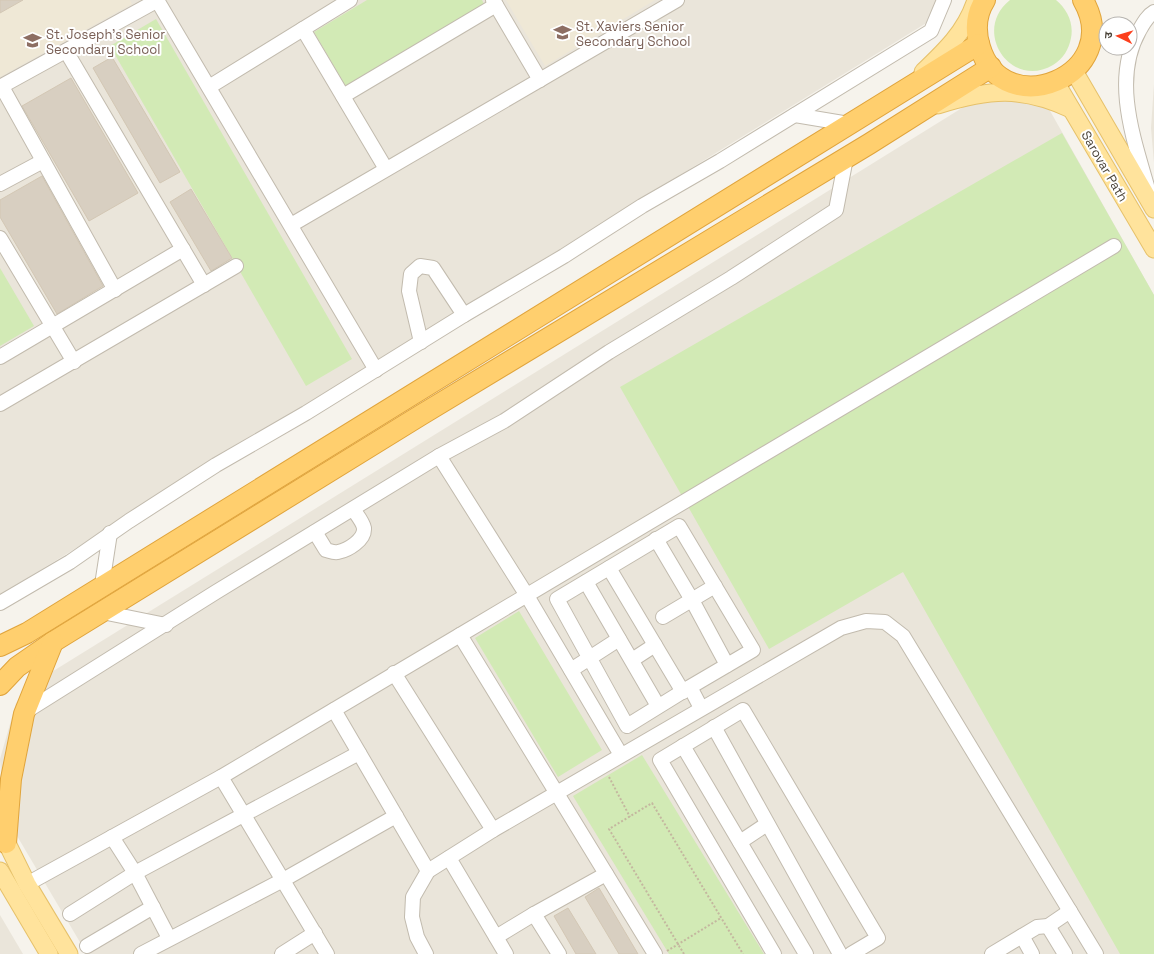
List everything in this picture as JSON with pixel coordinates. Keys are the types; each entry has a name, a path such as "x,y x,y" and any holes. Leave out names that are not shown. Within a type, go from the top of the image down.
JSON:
{"highway":[{"path":"985,0 977,22 979,44 985,59 990,67 1007,80 1021,85 1036,87 1056,82 1074,71 1083,59 1089,45 1091,25 1090,3"},
{"path":"0,646 27,633 979,44"},
{"path":"0,685 17,667 53,642 421,415 846,158 990,67"},
{"path":"0,629 27,633"},
{"path":"3,836 11,779 25,712 53,642"}],"main road":[{"path":"907,88 950,46 967,25 976,0"},
{"path":"1074,71 1154,208"},
{"name":"Sarovar Path","path":"1056,82 1154,249"},
{"path":"921,111 970,95 998,92 1027,94 1042,97 1072,109"},
{"path":"3,836 27,884 69,954"},
{"path":"0,870 49,954"}],"street":[{"path":"115,290 44,161 1,87 158,0 376,370"},
{"path":"209,87 350,0"},
{"path":"291,225 677,0"},
{"path":"0,603 70,562 110,533 216,465 376,370 464,315 931,32 944,0"},
{"path":"343,96 495,3 540,80"},
{"path":"1154,12 1143,24 1132,48 1126,73 1126,85 1132,129 1154,208"},
{"path":"303,29 386,169"},
{"path":"66,51 204,285"},
{"path":"795,115 849,124"},
{"path":"25,712 133,643 166,625 216,592 439,456 504,420 609,352 731,278 836,210 846,158"},
{"path":"0,184 44,161"},
{"path":"0,238 74,362"},
{"path":"27,884 221,777 460,635 526,594 1114,246"},
{"path":"0,357 183,249"},
{"path":"0,404 236,266"},
{"path":"421,342 409,291 411,274 420,266 433,268 464,315"},
{"path":"439,456 526,594 621,755"},
{"path":"315,532 326,550 336,552 346,549 358,541 363,535 364,528 353,509"},
{"path":"679,526 753,650 627,726 557,599 609,568 679,526"},
{"path":"102,586 110,533"},
{"path":"656,540 692,600 727,665"},
{"path":"609,568 655,645 687,689 697,710 777,839 840,954"},
{"path":"586,582 658,706"},
{"path":"663,617 715,586"},
{"path":"102,612 166,625"},
{"path":"426,954 417,937 412,918 414,897 428,872 493,830 697,710 841,628 866,621 886,622 903,636 1096,954"},
{"path":"460,635 655,954"},
{"path":"571,670 619,639"},
{"path":"632,660 655,645"},
{"path":"394,673 493,830"},
{"path":"334,710 428,872"},
{"path":"774,954 660,760 744,710 878,938 851,954"},
{"path":"683,746 806,954"},
{"path":"70,914 135,873 245,816 359,753"},
{"path":"221,777 327,954"},
{"path":"141,954 169,938 283,880 396,816"},
{"path":"740,842 767,824"},
{"path":"112,837 135,873 169,938"},
{"path":"449,858 506,954"},
{"path":"496,937 606,874"},
{"path":"87,946 152,906"},
{"path":"992,954 1037,927 1048,926 1070,911"},
{"path":"534,914 559,954"},
{"path":"1048,926 1065,954"},
{"path":"282,954 315,933"},
{"path":"1022,936 1032,954"}],"path":[{"path":"602,766 630,817"},
{"path":"684,954 609,829 652,803 743,954"},
{"path":"663,954 721,918"}],"shaded area":[{"path":"0,0 939,0 928,22 0,595"},
{"name":"St. Joseph’s Senior Secondary School","path":"0,0 130,0 132,4 0,77"},
{"name":"St. Xaviers Senior Secondary School","path":"506,0 655,0 545,66"},
{"path":"1154,84 1154,163 1151,128"},
{"path":"1008,99 1040,105 1049,109 1154,295 1154,954 87,954 4,814 0,759 16,703 42,678 970,103"},
{"path":"0,915 23,954 0,954"}],"green space":[{"path":"367,0 482,0 484,4 346,87 314,32"},
{"path":"1010,0 1056,0 1066,12 1069,17 1072,32 1071,38 1069,46 1057,63 1037,71 1023,70 1011,64 1001,54 995,41 994,27 999,13"},
{"path":"156,19 352,359 306,386 110,46"},
{"path":"1062,133 1154,295 1154,954 1120,954 903,572 769,649 620,387"},
{"path":"0,268 34,326 0,346"},
{"path":"519,611 602,750 558,777 475,638"},
{"path":"642,755 764,954 669,954 573,796"}],"building":[{"path":"0,0 23,0 0,13"},
{"path":"112,57 180,172 160,183 93,68"},
{"path":"71,78 138,193 89,221 22,106"},
{"path":"42,176 103,286 57,314 0,217 0,200"},
{"path":"191,189 232,258 211,271 170,202"},
{"path":"599,888 638,954 619,954 585,897"},
{"path":"568,908 596,954 576,954 554,916"}],"place":[{"name":"St. Xaviers Senior Secondary School","path":"563,33"},
{"name":"St. Joseph’s Senior Secondary School","path":"33,41"}]}
